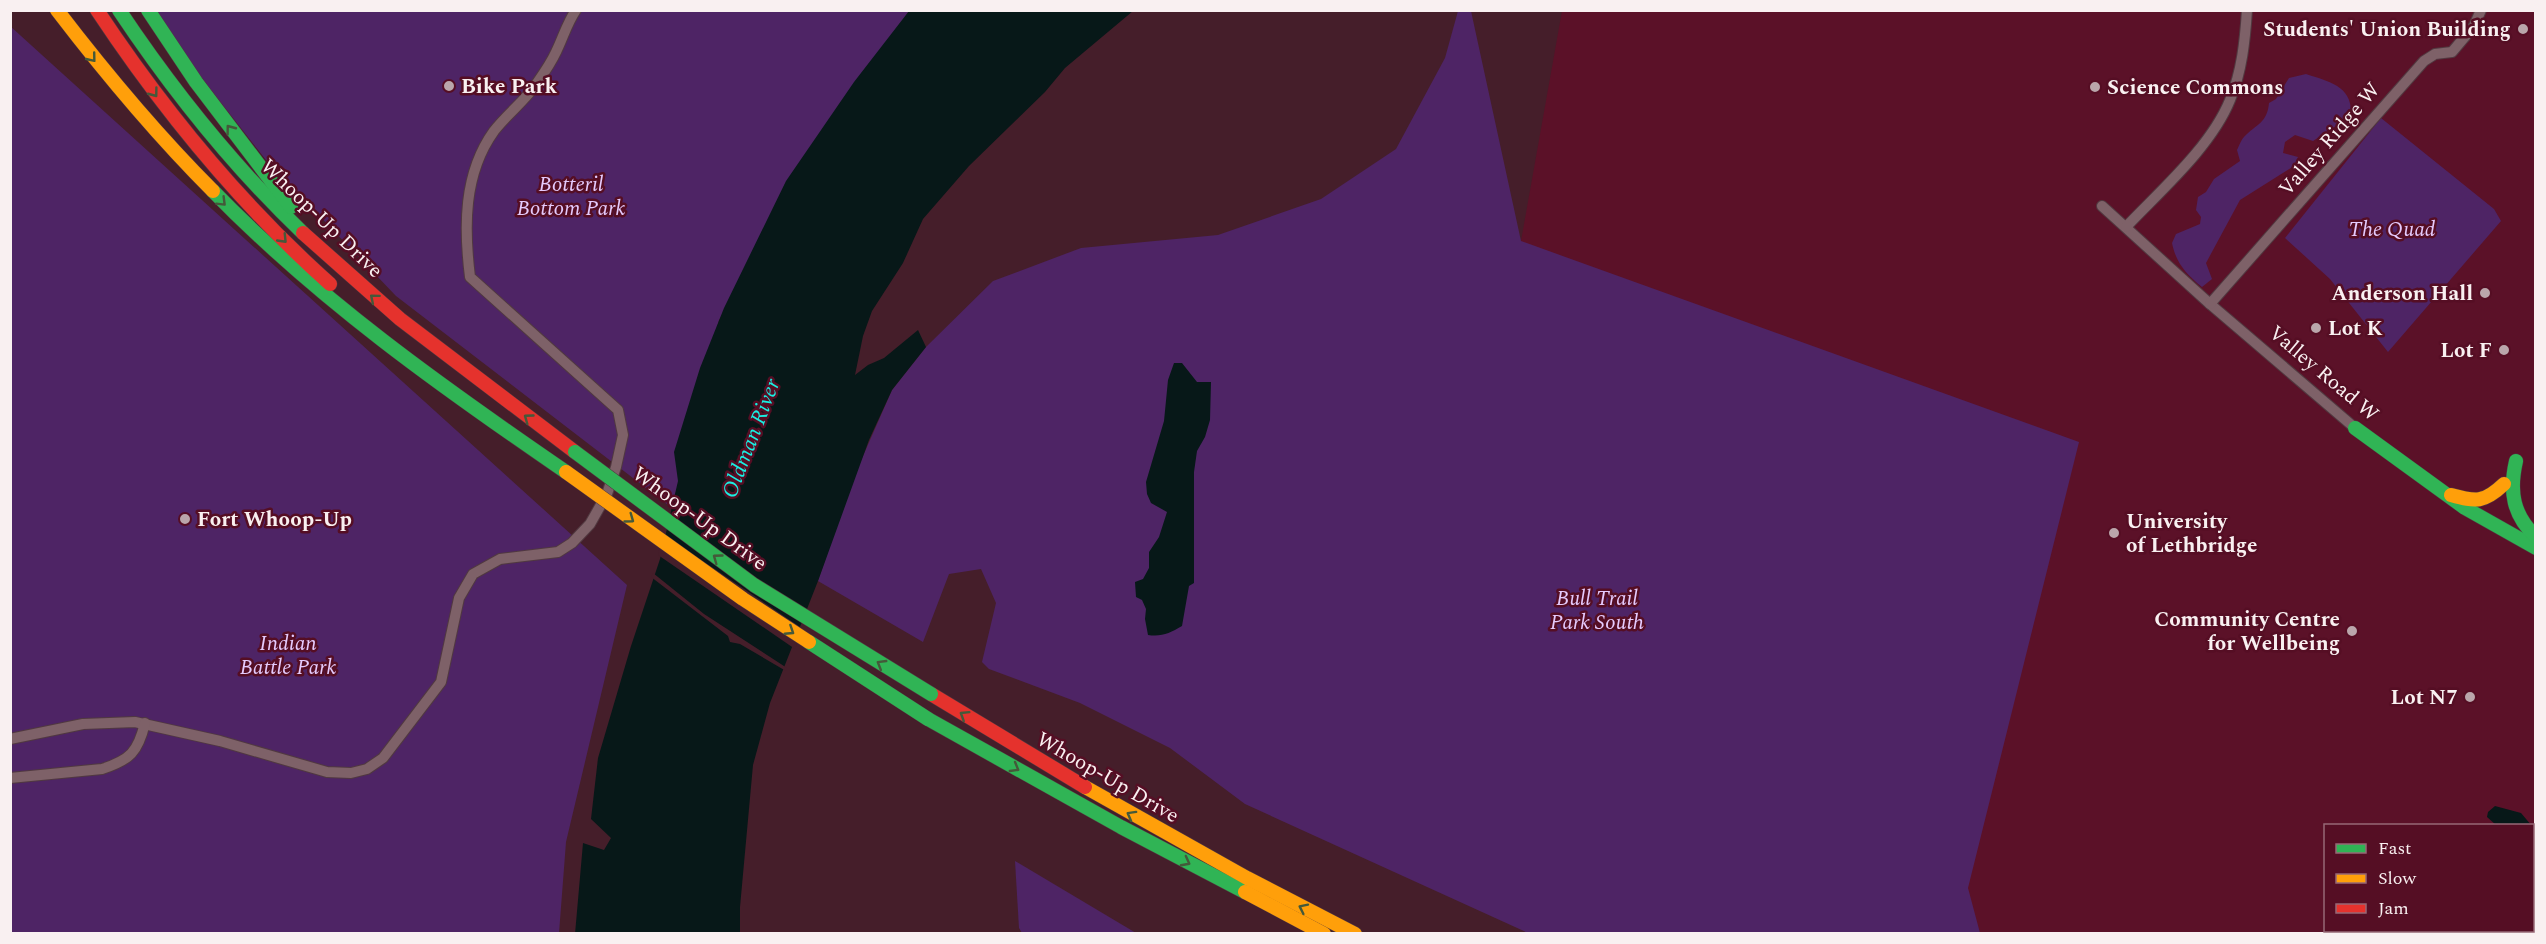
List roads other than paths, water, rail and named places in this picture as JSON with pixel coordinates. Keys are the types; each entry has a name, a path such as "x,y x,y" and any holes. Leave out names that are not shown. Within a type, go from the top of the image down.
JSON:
{"main road":[{"path":"57,10 86,51 150,128 257,237 298,273 444,387 566,472"},
{"name":"Whoop-Up Drive","path":"97,10 152,92 183,130 288,244 361,311 566,472 742,599 928,718 1121,827 1324,933"},
{"name":"Whoop-Up Drive","path":"119,10 196,116 239,167 330,258 414,330 575,452 754,585 1038,762 1255,884 1355,933"},
{"path":"148,10 208,98 330,258"},
{"name":"Valley Road W","path":"2355,428 2438,491 2490,526 2535,548"},
{"path":"2516,461 2510,490 2522,522 2535,537"},
{"path":"2438,491 2483,501 2491,497 2504,484"}],"street":[{"path":"10,739 83,724 123,721 145,723 220,741 327,772 351,773 367,769 383,758 441,682 459,597 473,574 500,559 558,552 572,543 590,524 608,494 616,468 623,435 618,410 470,278 467,249 468,200 480,157 496,129 536,85 556,52 570,18 576,10"},
{"path":"2126,227 2207,139 2229,103 2240,66 2247,10"},
{"name":"Valley Ridge W","path":"2210,304 2424,61 2435,54 2452,52 2474,26 2481,10"},
{"name":"Valley Road W","path":"2103,206 2210,304 2355,428"},
{"path":"10,778 102,769 115,765 140,745 145,723"}],"water":[{"name":"Oldman River","path":"909,11 1133,11 1065,68 1045,92 969,166 923,219 903,263 872,311 863,336 855,375 868,365 884,358 918,330 926,347 892,390 869,440 818,581 770,703 753,765 740,907 740,933 575,934 583,843 604,850 611,838 591,819 598,758 631,646 660,559 678,481 674,452 700,368 724,308 786,181 854,82"},
{"path":"1174,363 1182,363 1197,382 1211,382 1210,420 1205,437 1197,451 1194,472 1194,583 1189,586 1182,626 1166,634 1148,635 1146,609 1142,600 1136,597 1135,582 1143,579 1149,568 1149,552 1159,537 1167,512 1151,503 1147,494 1146,482 1164,421 1168,380"},
{"path":"2495,806 2521,813 2530,824 2495,824 2487,817 2488,812"}],"place":[{"name":"Students' Union Building","path":"2523,29"},
{"name":"Bike Park","path":"449,86"},
{"name":"Science Commons","path":"2095,87"},
{"name":"Anderson Hall","path":"2485,293"},
{"name":"Lot K","path":"2316,328"},
{"name":"Lot F","path":"2504,350"},
{"name":"Fort Whoop-Up","path":"185,519"},
{"name":"University of Lethbridge","path":"2114,533"},
{"name":"Community Centre for Wellbeing","path":"2352,631"},
{"name":"Lot N7","path":"2470,697"}],"park label":[{"name":"Botteril Bottom Park","path":"571,196"},
{"name":"The Quad","path":"2392,229"},
{"name":"Bull Trail Park South","path":"1597,610"},
{"name":"Indian Battle Park","path":"288,655"}]}
